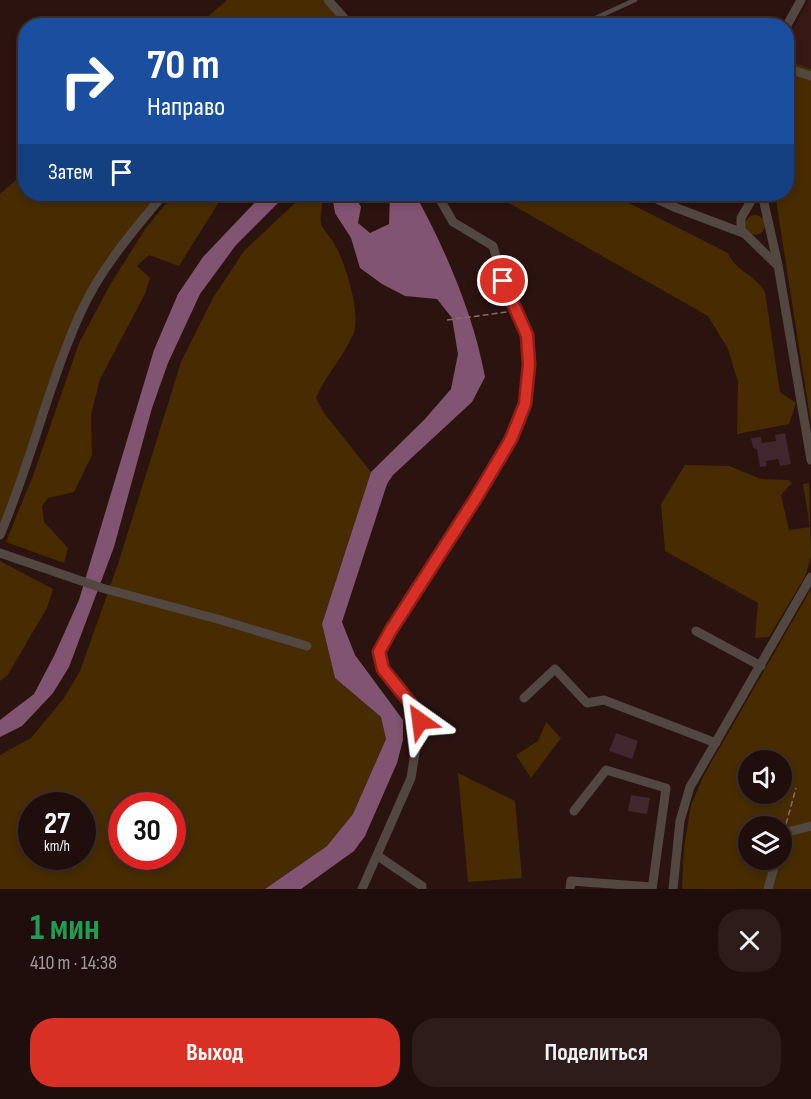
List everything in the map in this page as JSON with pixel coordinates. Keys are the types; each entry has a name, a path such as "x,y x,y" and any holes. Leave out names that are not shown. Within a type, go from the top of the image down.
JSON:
{"street":[{"path":"328,0 344,18"},
{"path":"791,18 801,0"},
{"path":"794,71 811,76"},
{"path":"0,535 80,314 99,278 121,246 158,201"},
{"path":"362,889 411,778 420,721 412,705 383,669 379,652 511,439 525,404 529,365 527,335 503,281 493,246 453,222 442,201"},
{"path":"663,201 743,233 778,265"},
{"path":"743,233 740,224 751,201"},
{"path":"763,201 778,265 811,460"},
{"path":"715,223 755,210 764,214 768,224 762,237 753,240"},
{"path":"0,553 102,588 307,646"},
{"path":"672,889 677,843 686,799 811,578"},
{"path":"696,632 761,666"},
{"path":"524,698 555,669 587,703 604,700 716,743"},
{"path":"570,889 571,880 652,888 666,788 606,770 574,811"},
{"path":"792,833 811,826"},
{"path":"378,856 422,886 422,889"},
{"path":"768,889 773,870"}],"lane":[{"path":"596,18 635,0"}],"path":[{"path":"447,320 516,311"},
{"path":"788,816 796,788"}],"shaded area":[{"path":"227,0 328,0 344,18 206,18"},
{"path":"811,0 811,69 794,63 794,27"},
{"path":"794,63 811,69 811,423 776,201 794,201"},
{"path":"18,178 18,201 158,201 121,246 80,314 0,535 0,194"},
{"path":"168,201 220,201 179,266 149,255 137,266 150,278 145,294 100,379 91,415 92,455 74,492 48,498 42,506 44,522 68,548 64,563 6,542 34,473 79,343 110,285 145,229"},
{"path":"256,201 280,201 236,245 200,294 168,363 152,408 114,547 69,667 53,693 22,726 0,737 0,720 34,694 79,600 154,350 178,294 203,257"},
{"path":"296,201 321,201 321,224 343,262 354,302 355,326 353,335 316,398 324,413 371,472 322,624 335,678 381,717 386,739 353,814 327,846 265,889 0,889 0,755 31,738 64,698 80,671 118,564 181,362 213,298 244,251"},
{"path":"333,201 358,201 361,207 358,223 370,233 389,224 390,201 419,201 457,283 474,330 485,377 472,402 393,475 387,484 342,622 355,655 403,720 403,740 397,763 365,836 354,851 301,889 265,889 327,846 353,814 386,739 381,717 335,678 322,624 371,472 425,419 451,389 458,354 452,318 437,299 405,296 382,284 360,268 351,238 335,213"},
{"path":"505,201 625,201 728,253 735,264 756,281 765,292 780,392 796,403 789,424 737,434 738,382 728,349 708,316"},
{"path":"751,215 759,215 765,221 765,229 759,235 751,235 745,229 745,221"},
{"path":"685,465 729,466 761,479 788,480 792,483 781,495 789,530 810,527 803,484 809,483 811,556 805,577 769,637 755,638 758,603 665,551 661,504"},
{"path":"0,561 53,589 47,608 7,676 0,681"},
{"path":"811,589 811,889 682,889 684,848 691,805 704,775"},
{"path":"546,722 561,738 531,778 516,755 538,741"},
{"path":"458,773 515,801 522,878 468,882"}],"building":[{"path":"785,433 791,464 780,466 778,459 766,461 767,466 760,467 757,449 753,448 751,438 761,437 762,443 776,441 775,435"},
{"path":"616,733 638,741 632,759 609,751"},
{"path":"631,795 650,798 647,814 628,811"}],"route":[{"path":"420,721 412,705 383,669 379,652 511,439 525,404 529,365 527,335 503,281"}]}
